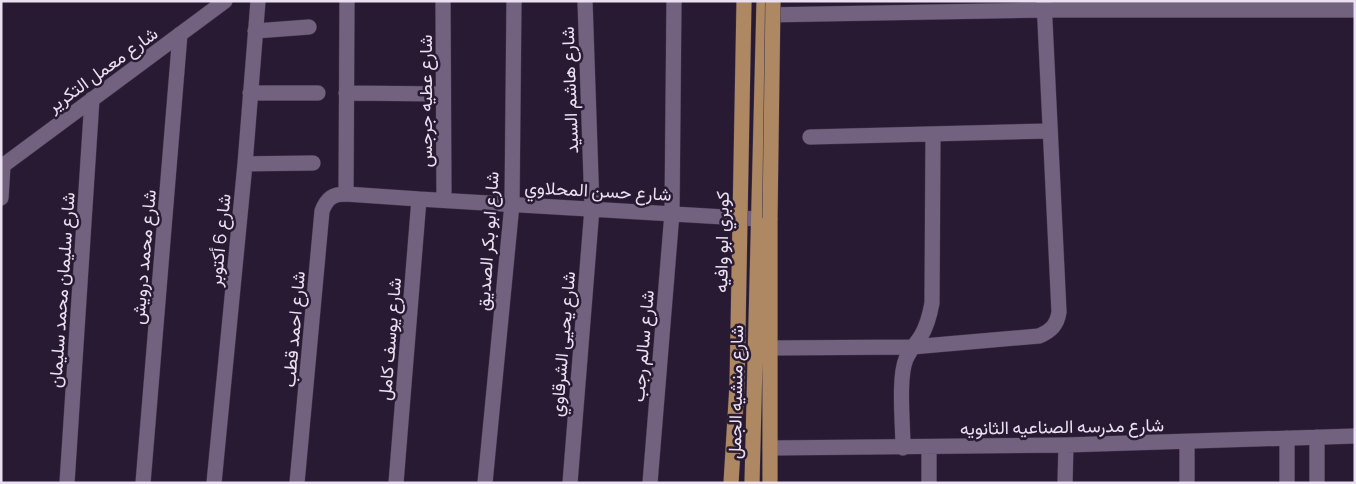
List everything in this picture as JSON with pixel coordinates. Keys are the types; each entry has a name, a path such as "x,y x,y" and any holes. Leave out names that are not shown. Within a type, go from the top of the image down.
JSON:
{"main road":[{"name":"كوبري ابو وافيه","path":"731,483 737,385 744,1"},
{"path":"764,218 773,1"},
{"name":"شارع منشيه الجمل","path":"752,483 764,218 764,8"},
{"name":"شارع منشيه الجمل","path":"764,218 770,348 770,483"}],"street":[{"name":"شارع معمل التكرير","path":"2,166 225,1"},
{"name":"شارع 6 أكتوبر","path":"214,483 245,164 258,1"},
{"path":"346,194 347,1"},
{"name":"شارع عطيه جرجس","path":"443,1 444,200"},
{"name":"شارع ابو بكر الصديق","path":"485,483 512,204 514,1"},
{"name":"شارع هاشم السيد","path":"585,1 592,208"},
{"name":"شارع سالم رجب","path":"650,483 672,213 674,1"},
{"path":"764,8 1044,6 1355,10"},
{"path":"770,348 912,347 1039,336 1047,333 1053,327 1058,320 1059,312 1044,6"},
{"path":"255,31 309,27"},
{"name":"شارع محمد درويش","path":"143,483 180,34"},
{"path":"250,93 318,94"},
{"path":"346,93 443,94"},
{"name":"شارع سليمان محمد سليمان","path":"67,483 92,99"},
{"path":"810,138 1049,131"},
{"path":"903,448 902,374 912,347 922,335 932,303 933,134"},
{"path":"245,164 313,163"},
{"path":"1,198 2,166"},
{"name":"شارع احمد قطب","path":"297,483 322,211 326,201 335,194 346,194"},
{"name":"شارع حسن المحلاوي","path":"346,194 764,218"},
{"name":"شارع يوسف كامل","path":"396,483 419,199"},
{"name":"شارع يحيى الشرقاوي","path":"570,483 592,208"},
{"name":"شارع مدرسه الصناعيه الثانويه","path":"770,448 1066,445 1355,436"},
{"path":"1317,483 1318,437"},
{"path":"1287,438 1287,483"},
{"path":"1186,483 1187,442"},
{"path":"1066,445 1066,483"},
{"path":"929,447 929,483"}]}
